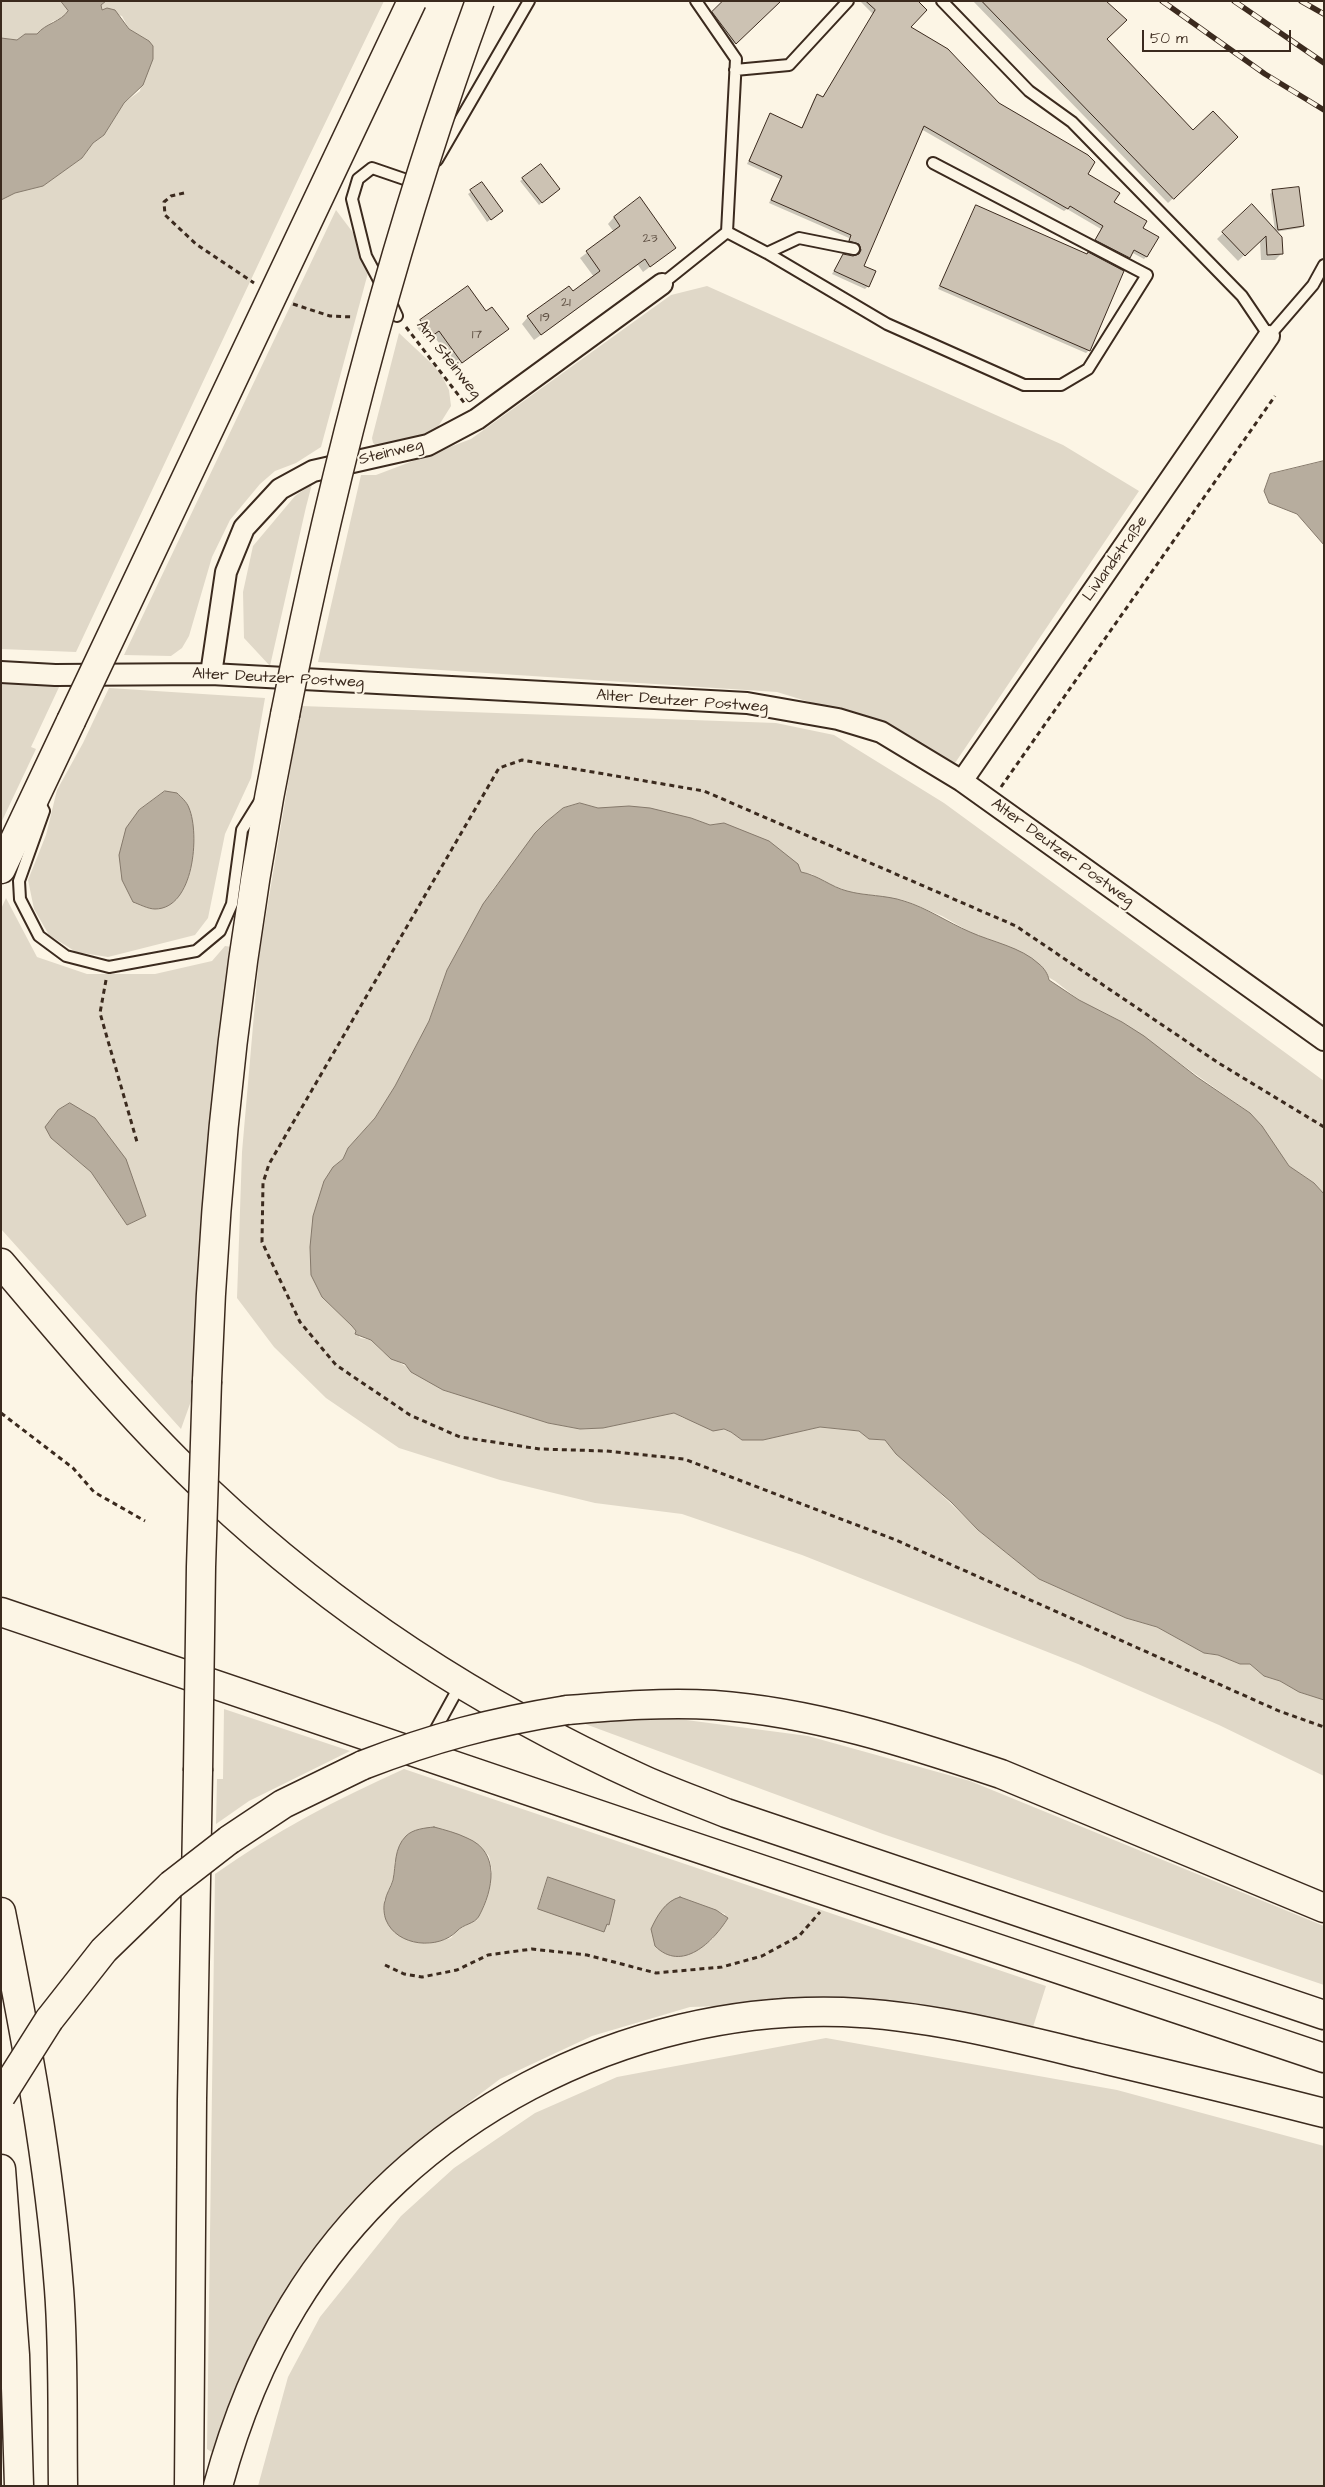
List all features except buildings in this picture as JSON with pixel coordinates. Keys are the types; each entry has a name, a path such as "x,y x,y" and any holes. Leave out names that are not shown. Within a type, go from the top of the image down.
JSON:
{"highway":[{"path":"1,869 412,1"},
{"path":"189,2486 192,2090 201,1567 211,1265 221,1134 241,977 271,782 307,602 336,480 378,320 419,181 480,1"},
{"path":"1,1263 77,1353 153,1436 209,1492 268,1545 330,1595 394,1642 461,1684 566,1742 645,1781 726,1813 1324,2015"},
{"path":"1,1612 421,1757 838,1893 1324,2058"},
{"path":"1,2096 49,2020 104,1950 171,1885 228,1840 283,1804 362,1765 446,1735 523,1717 567,1710 624,1705 715,1705 796,1716 849,1728 947,1756 1001,1774 1324,1908"},
{"path":"1,1912 38,2103 47,2167 59,2291 63,2486"},
{"path":"218,2486 230,2443 252,2385 292,2307 350,2228 392,2184 454,2133 490,2108 544,2077 600,2052 659,2033 720,2020 781,2013 843,2012 870,2014 914,2018 1040,2044 1324,2113"},
{"path":"1,2169 14,2336 19,2486"}],"street":[{"name":"Steinweg","path":"211,674 226,572 244,528 280,489 314,471 428,445 478,419 662,284"},
{"name":"Livlandstraße","path":"962,781 1269,336"},
{"name":"Alter Deutzer Postweg","path":"1,672 54,675 211,674 747,703 838,719 881,732 962,781 1324,1040"}],"lane":[{"path":"397,316 366,256 352,199 358,179 372,168 407,180 430,173 529,1"},
{"path":"662,284 727,232 736,59 696,1"},
{"path":"735,70 789,65 848,1"},
{"path":"942,1 1029,91 1072,122 1242,296 1269,336 1313,284 1324,265"},
{"path":"727,232 767,253 887,324 1024,385 1061,385 1088,369 1147,275 934,163"},
{"path":"767,253 799,238 854,249"},
{"path":"36,797 44,811 19,881 20,899 39,936 66,956 109,967 196,951 220,931 232,904 242,830 271,782"},
{"path":"421,1757 461,1684"}],"path":[{"path":"184,193 171,196 164,202 165,215 196,244 240,276 256,284"},
{"path":"287,301 330,316 358,317"},
{"name":"Am Steinweg","path":"397,316 478,419"},
{"path":"991,802 1275,396"},
{"path":"1324,1126 1217,1062 1016,926 704,791 522,760 499,768 269,1164 263,1183 262,1242 300,1322 336,1365 410,1415 460,1437 540,1449 606,1451 684,1459 896,1540 1279,1711 1324,1727"},
{"path":"109,967 100,1013 137,1142"},
{"path":"1,1413 73,1468 94,1492 145,1521"},
{"path":"385,1965 404,1974 422,1977 457,1970 488,1955 532,1949 587,1956 656,1973 722,1967 762,1956 799,1936 838,1893"}],"shaded area":[{"path":"1,1 61,1 69,11 64,18 53,21 37,34 25,34 17,40 1,38"},
{"path":"61,1 106,1 101,5 102,10 107,8 115,10 129,29 149,41 153,46 153,59 143,85 124,103 104,135 93,143 82,158 43,186 15,193 1,200 1,38 17,40 25,34 37,34 68,11"},
{"path":"106,1 384,1 76,652 1,649 1,200 15,193 43,186 82,158 93,143 104,135 124,103 140,91 149,41 129,29 122,16 102,10 101,5"},
{"path":"336,210 372,258 321,447 296,463 275,471 260,484 230,520 212,557 189,636 182,648 171,656 124,655"},
{"path":"707,286 1063,445 1139,491 955,763 884,725 777,692 318,662 361,475 376,475 471,439 671,295"},
{"path":"399,333 442,376 449,390 451,406 436,430 404,441 377,446 373,443 372,438"},
{"path":"1324,461 1324,545 1297,514 1269,503 1264,491 1270,474"},
{"path":"312,484 270,666 244,638 243,592 253,546 295,496"},
{"path":"1,682 60,685 31,747 36,749 1,823"},
{"path":"109,688 265,698 251,778 225,834 208,918 195,935 108,957 76,952 49,935 34,909 28,880 46,835 57,790 83,743","holes":["166,791 177,898 139,810"]},
{"path":"301,706 776,723 834,735 944,803 1324,1081 1324,1194 1314,1183 1289,1166 1250,1113 1122,1022 1079,1000 1055,981 942,916 903,900 846,891 818,879 812,874 801,872 724,823 710,825 691,818 598,808 580,803 563,808 546,822 493,889 447,970 429,1021 395,1086 375,1118 348,1148 343,1159 333,1167 322,1297 352,1326 360,1338 371,1340 383,1352 443,1390 548,1423 580,1429 603,1428 674,1413 683,1418 731,1432 742,1440 763,1440 820,1427 859,1431 869,1439 885,1440 978,1530 1039,1579 1126,1618 1157,1627 1204,1653 1218,1655 1240,1664 1250,1664 1264,1676 1280,1681 1299,1692 1324,1700 1324,1776 1219,1725 1078,1664 802,1555 682,1514 595,1503 500,1480 399,1448 326,1398 274,1347 237,1298 242,1152 259,957"},
{"path":"165,791 177,793 188,806 194,835 193,851 191,868 186,884 178,897 168,906 152,909 133,902 122,880 119,855 126,828 139,810"},
{"path":"580,803 598,808 629,806 650,808 691,818 710,825 724,823 769,841 798,864 801,872 835,887 861,894 897,899 912,904 970,932 1024,953 1043,967 1049,980 1079,1000 1122,1022 1144,1036 1197,1077 1250,1113 1262,1126 1289,1166 1314,1183 1324,1194 1324,1700 1299,1692 1280,1681 1264,1676 1250,1664 1240,1664 1218,1655 1204,1653 1157,1627 1126,1618 1039,1579 978,1530 951,1502 896,1454 885,1440 869,1439 859,1431 820,1427 763,1440 742,1440 724,1429 713,1431 674,1413 603,1428 580,1429 548,1423 443,1390 411,1372 405,1364 391,1359 371,1340 355,1334 356,1331 352,1326 322,1297 311,1275 310,1247 313,1216 324,1181 333,1167 343,1159 348,1148 375,1118 395,1086 429,1021 447,970 483,904 535,833 563,808"},
{"path":"6,898 37,957 87,974 155,974 212,961 225,946 232,947 213,1135 191,1401 181,1429 1,1229 1,909","holes":["51,1138 146,1216 127,1225 91,1172"]},
{"path":"70,1103 95,1118 126,1159 146,1216 127,1225 91,1172 51,1138 45,1127 58,1110"},
{"path":"224,1709 350,1751 249,1801 216,1824 217,1779 223,1779"},
{"path":"569,1718 671,1718 808,1736 970,1781 1324,1926 1324,1985 883,1834"},
{"path":"404,1769 1046,1986 1033,2027 938,2010 785,2004 690,2007 592,2036 500,2079 435,2128 358,2198 308,2261 216,2455 207,2449 215,1874 283,1830","holes":["479,1845 489,1856 492,1870 477,1920 459,1928 451,1938 427,1944 403,1937 392,1929 384,1901 393,1879 395,1860","680,1897 725,1914 725,1922 710,1942"]},
{"path":"434,1827 467,1838 478,1844 485,1852 489,1862 491,1872 490,1884 484,1906 475,1921 440,1941 419,1943 399,1936 391,1929 385,1918 384,1905 393,1880 397,1851 402,1841 412,1832"},
{"path":"548,1877 615,1900 609,1925 607,1924 604,1932 538,1909"},
{"path":"680,1897 716,1910 728,1918 705,1945 686,1955 676,1956 665,1954 655,1946 651,1929 666,1905"},
{"path":"826,2038 1117,2090 1324,2146 1324,2486 258,2486 288,2377 320,2317 401,2216 454,2168 535,2113 617,2077"}],"railway":[{"path":"1162,1 1265,74 1324,110"},
{"path":"1234,1 1324,63"},
{"path":"1301,1 1324,14"}]}
